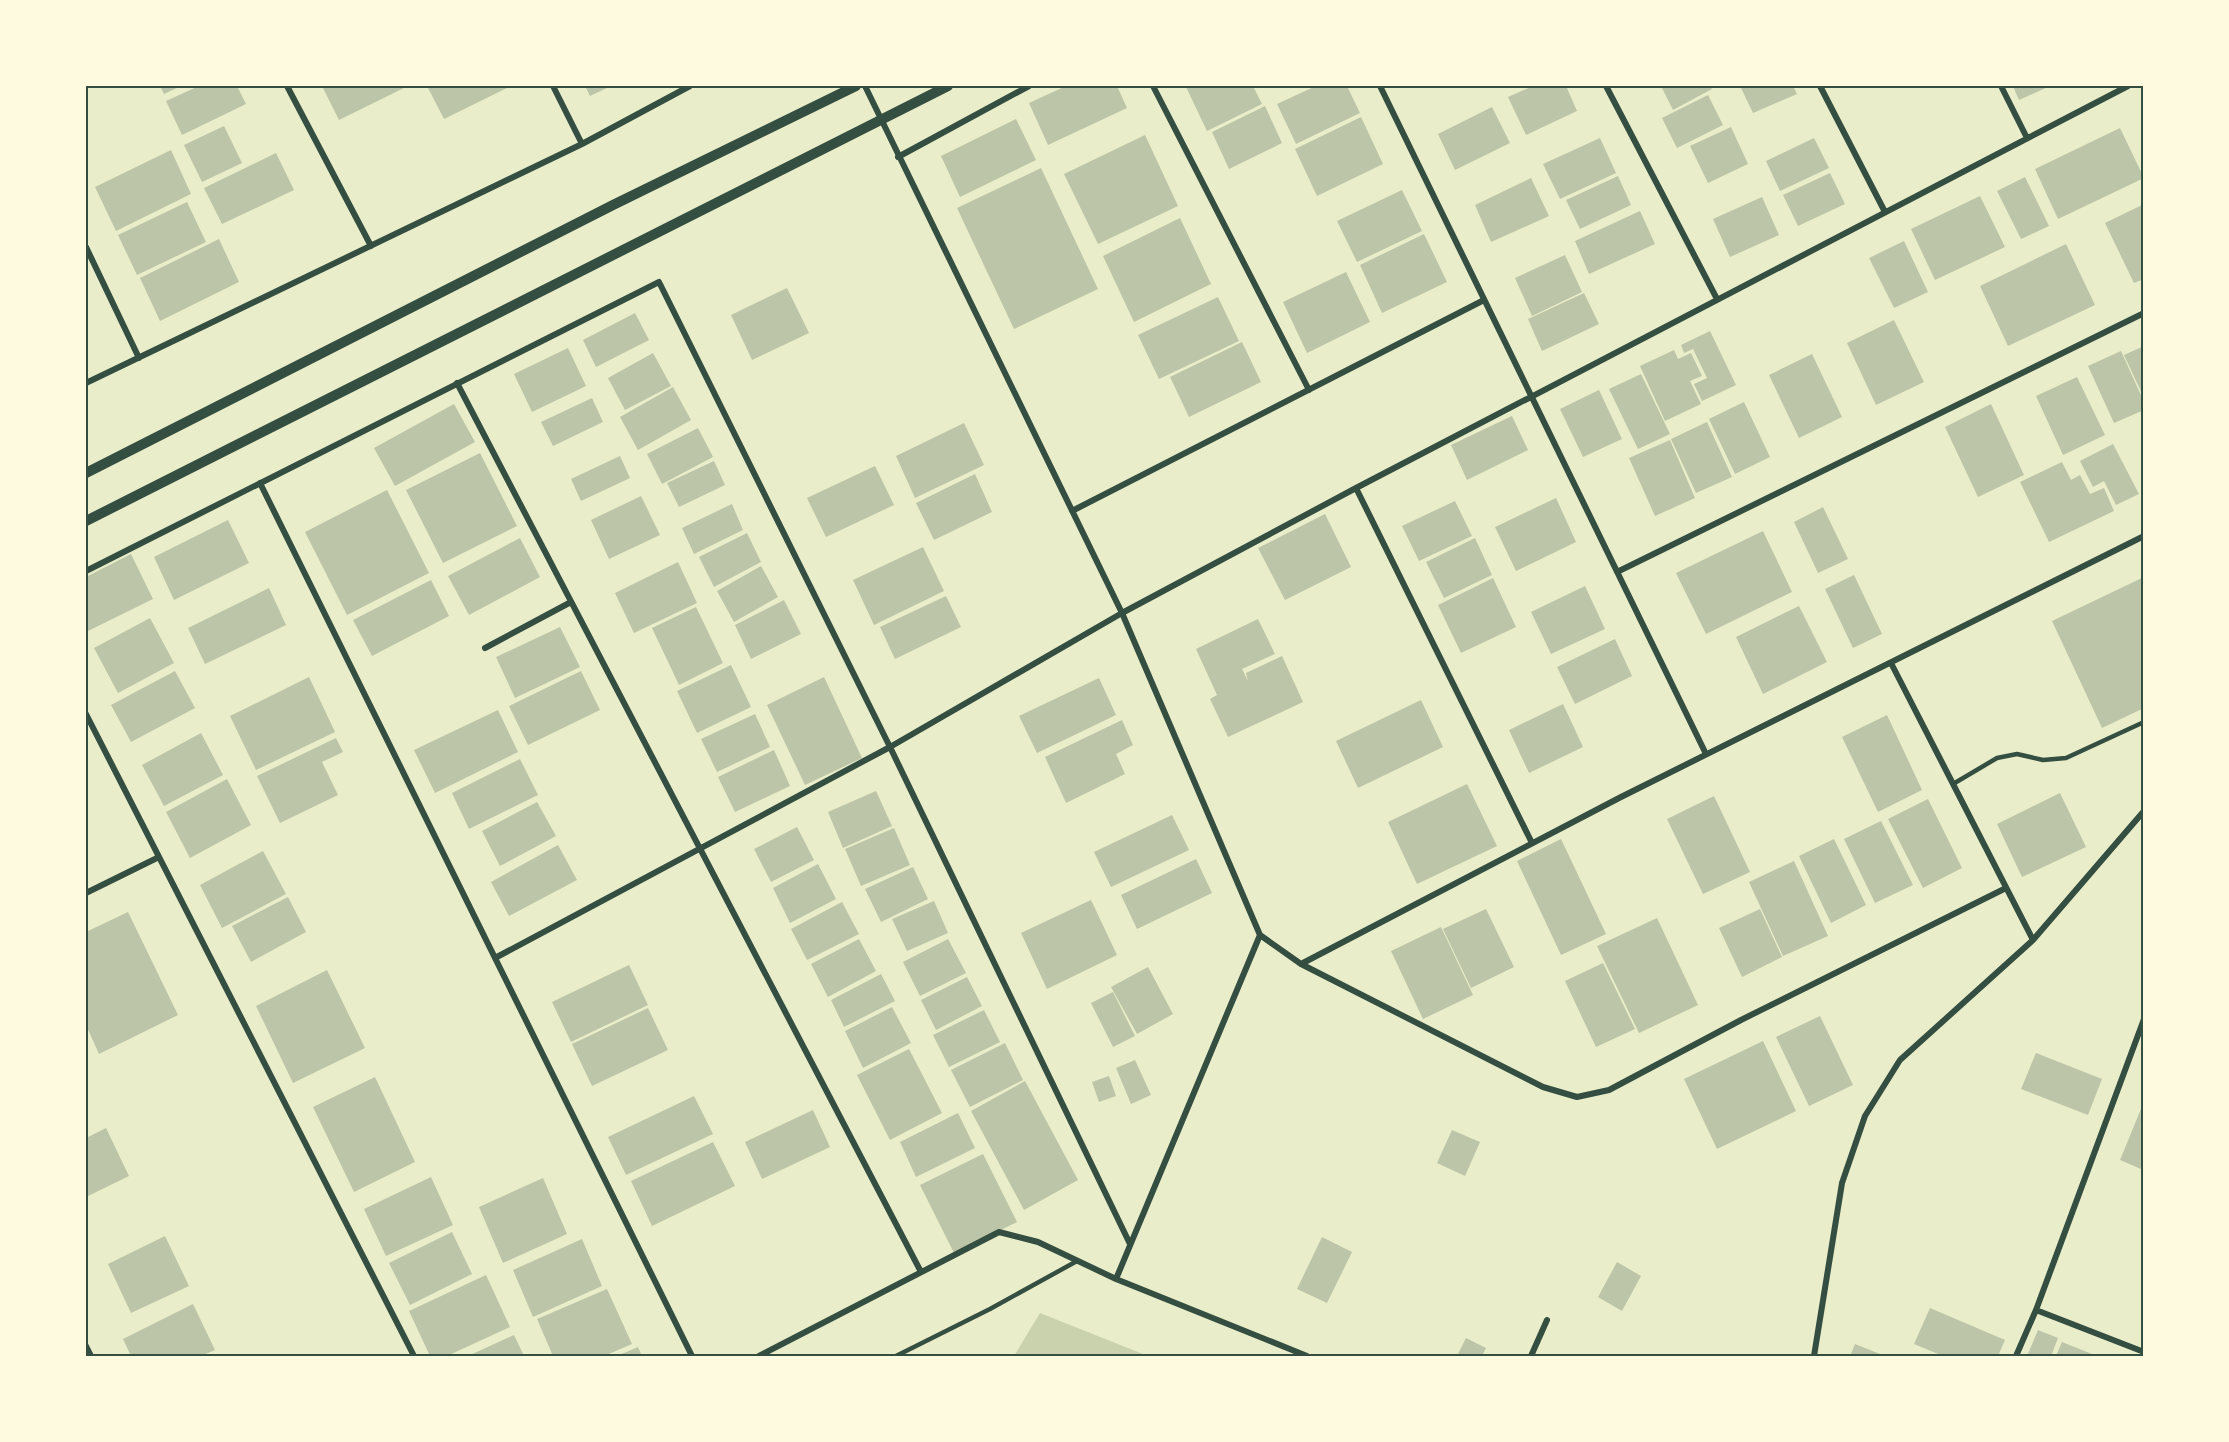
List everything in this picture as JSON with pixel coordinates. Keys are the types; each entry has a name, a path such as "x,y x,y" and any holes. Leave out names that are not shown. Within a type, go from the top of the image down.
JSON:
{"street":[{"path":"287,86 371,246"},
{"path":"553,86 582,144"},
{"path":"86,383 582,144 690,86"},
{"path":"86,472 613,205 856,86"},
{"path":"865,86 1122,613 1260,935 1301,964 1544,1087 1577,1097 1609,1090 1741,1020 2006,888"},
{"path":"86,521 948,86"},
{"path":"898,157 1029,86"},
{"path":"1153,86 1309,390"},
{"path":"1380,86 1706,754"},
{"path":"1606,86 1717,299"},
{"path":"1820,86 1885,212"},
{"path":"2001,86 2027,138"},
{"path":"495,958 890,747 1122,613 1356,488 2128,86"},
{"path":"86,247 139,358"},
{"path":"86,571 659,282 890,747 1130,1244"},
{"path":"1072,511 1484,300"},
{"path":"1617,572 2144,313"},
{"path":"457,383 921,1272"},
{"path":"261,483 692,1356"},
{"path":"1356,488 1532,843"},
{"path":"1301,964 1706,754 2144,536"},
{"path":"485,648 571,602"},
{"path":"1891,663 2033,940"},
{"path":"86,714 414,1356"},
{"path":"1814,1356 1818,1319 1842,1183 1865,1116 1900,1060 2033,940 2144,811"},
{"path":"86,893 159,857"},
{"path":"1116,1279 1260,935"},
{"path":"2016,1356 2036,1310 2144,1019"},
{"path":"759,1356 999,1232 1038,1242 1116,1279 1307,1356"},
{"path":"2036,1310 2144,1352"},
{"path":"1531,1356 1547,1320"},
{"path":"86,1346 91,1356"}],"lane":[{"path":"1953,784 1998,758 2017,754 2043,760 2066,758 2144,722"},
{"path":"897,1356 990,1309 1077,1260"}],"green space":[{"path":"1040,1313 1148,1356 1014,1356"}],"building":[{"path":"160,86 181,86 164,94"},
{"path":"199,86 237,86 246,104 182,135 166,101"},
{"path":"322,86 408,86 339,120"},
{"path":"427,86 505,86 507,88 444,119"},
{"path":"585,86 611,86 590,96"},
{"path":"1066,86 1117,86 1127,108 1048,145 1029,103"},
{"path":"1253,86 1262,104 1207,131 1186,87"},
{"path":"1316,86 1347,86 1360,113 1296,144 1277,104"},
{"path":"1533,86 1566,86 1577,111 1526,135 1508,97"},
{"path":"1661,86 1710,86 1712,89 1673,110"},
{"path":"1740,86 1793,86 1797,94 1753,113"},
{"path":"2013,86 2050,86 2019,100"},
{"path":"1708,95 1723,125 1677,148 1662,118"},
{"path":"1265,106 1282,143 1229,169 1212,132"},
{"path":"1492,107 1510,143 1455,170 1438,134"},
{"path":"1361,117 1383,164 1317,196 1295,149"},
{"path":"1016,119 1036,160 960,197 941,156"},
{"path":"224,126 242,163 202,182 184,145"},
{"path":"1731,127 1748,164 1708,183 1690,146"},
{"path":"2120,128 2144,178 2058,219 2035,169"},
{"path":"1145,135 1178,206 1098,244 1064,174"},
{"path":"1600,138 1616,173 1560,199 1543,164"},
{"path":"1814,138 1829,168 1780,191 1766,161"},
{"path":"171,150 191,194 116,231 95,187"},
{"path":"276,153 294,190 222,224 204,188"},
{"path":"1041,168 1098,289 1014,329 957,208"},
{"path":"1830,173 1845,204 1798,226 1783,195"},
{"path":"1618,176 1631,205 1580,229 1566,200"},
{"path":"2025,177 2049,226 2021,239 1997,191"},
{"path":"1531,178 1549,216 1491,242 1475,205"},
{"path":"1402,190 1422,231 1357,262 1337,221"},
{"path":"1980,196 2005,247 1935,280 1911,229"},
{"path":"1762,197 1779,235 1730,257 1713,219"},
{"path":"187,202 206,242 137,275 118,235"},
{"path":"2144,204 2144,279 2134,283 2105,223"},
{"path":"1640,211 1655,244 1589,274 1575,241"},
{"path":"1180,218 1211,284 1134,322 1103,256"},
{"path":"1424,234 1447,282 1382,313 1360,265"},
{"path":"219,239 239,282 160,321 140,278"},
{"path":"1904,241 1928,292 1894,308 1869,258"},
{"path":"2066,244 2095,305 2008,346 1980,286"},
{"path":"1565,255 1582,292 1532,316 1515,278"},
{"path":"1346,272 1370,322 1307,353 1283,302"},
{"path":"787,288 809,333 752,360 731,315"},
{"path":"1584,293 1599,324 1542,351 1528,319"},
{"path":"1218,297 1239,341 1159,379 1138,335"},
{"path":"635,313 649,340 596,367 583,340"},
{"path":"1894,320 1924,382 1876,405 1847,343"},
{"path":"1710,331 1736,385 1702,401 1694,384 1707,378 1693,349 1684,353 1681,345"},
{"path":"1242,342 1261,382 1189,417 1170,377"},
{"path":"2144,346 2144,398 2124,355"},
{"path":"568,348 586,386 532,412 514,374"},
{"path":"1674,350 1678,359 1691,353 1702,376 1690,381 1701,404 1665,421 1640,366"},
{"path":"2121,351 2144,402 2144,410 2114,423 2088,366"},
{"path":"653,353 671,386 625,410 608,378"},
{"path":"1812,354 1842,417 1799,438 1769,375"},
{"path":"1641,374 1670,434 1638,449 1609,389"},
{"path":"2077,377 2105,435 2063,455 2036,396"},
{"path":"673,387 691,420 638,450 620,417"},
{"path":"1599,390 1622,439 1583,457 1560,409"},
{"path":"592,398 603,422 553,446 541,422"},
{"path":"1744,402 1770,457 1735,474 1709,419"},
{"path":"454,404 475,442 395,486 374,448"},
{"path":"1991,404 2024,475 1978,497 1945,427"},
{"path":"1512,416 1528,450 1467,480 1451,445"},
{"path":"1707,422 1732,477 1696,493 1671,439"},
{"path":"964,423 984,465 915,498 896,456"},
{"path":"698,428 713,457 662,484 647,454"},
{"path":"1670,440 1695,498 1655,516 1629,458"},
{"path":"2113,444 2139,494 2116,505 2104,481 2093,487 2080,461"},
{"path":"480,453 517,526 443,563 406,490"},
{"path":"620,456 630,478 581,501 571,479"},
{"path":"714,461 725,485 679,507 667,483"},
{"path":"2062,462 2071,480 2080,475 2090,494 2104,488 2114,511 2049,542 2020,482"},
{"path":"875,466 894,505 826,537 807,498"},
{"path":"975,474 992,512 934,540 916,503"},
{"path":"387,490 429,573 347,615 305,532"},
{"path":"641,496 660,535 609,559 591,520"},
{"path":"1556,498 1576,542 1516,571 1495,527"},
{"path":"1455,501 1472,536 1419,561 1402,526"},
{"path":"732,504 743,530 694,554 682,528"},
{"path":"1823,507 1848,559 1818,573 1794,522"},
{"path":"1325,514 1351,567 1285,600 1258,548"},
{"path":"228,520 249,563 174,600 154,557"},
{"path":"1763,531 1792,592 1706,634 1676,573"},
{"path":"747,533 761,562 714,587 699,557"},
{"path":"520,538 540,577 469,615 448,576"},
{"path":"1475,538 1492,575 1444,598 1426,562"},
{"path":"923,547 944,591 874,625 853,580"},
{"path":"131,554 153,599 86,632 86,577"},
{"path":"678,562 697,603 634,633 615,593"},
{"path":"761,566 778,597 734,622 717,591"},
{"path":"1854,575 1882,634 1853,648 1825,589"},
{"path":"2144,577 2144,708 2102,728 2052,621"},
{"path":"1493,578 1516,627 1461,653 1438,605"},
{"path":"431,580 449,616 372,656 353,620"},
{"path":"1585,586 1605,629 1551,654 1531,612"},
{"path":"269,588 286,625 205,664 188,628"},
{"path":"946,596 961,627 895,659 880,627"},
{"path":"784,600 801,634 751,659 735,625"},
{"path":"1799,606 1827,662 1763,694 1736,637"},
{"path":"696,607 723,663 679,685 652,628"},
{"path":"150,618 174,663 118,693 94,648"},
{"path":"1258,619 1275,654 1242,669 1248,681 1246,673 1282,656 1303,702 1228,737 1210,699 1217,695 1196,649"},
{"path":"560,627 580,667 515,698 496,657"},
{"path":"1615,639 1632,676 1575,704 1557,667"},
{"path":"731,665 751,707 697,733 677,691"},
{"path":"175,671 195,708 131,742 111,705"},
{"path":"581,671 600,710 528,745 509,706"},
{"path":"309,677 335,732 256,770 230,716"},
{"path":"824,677 862,758 805,785 767,705"},
{"path":"1099,678 1116,715 1037,753 1019,716"},
{"path":"1421,700 1443,747 1358,788 1336,741"},
{"path":"1563,704 1583,747 1529,773 1509,730"},
{"path":"498,710 518,752 435,793 414,750"},
{"path":"755,714 770,747 717,772 701,739"},
{"path":"1887,715 1922,790 1878,812 1842,737"},
{"path":"1122,720 1133,745 1116,754 1125,774 1066,803 1045,757"},
{"path":"201,733 223,775 164,806 142,765"},
{"path":"336,738 343,752 322,762 338,795 280,823 257,776"},
{"path":"774,750 790,786 735,812 718,777"},
{"path":"520,759 538,795 469,829 452,793"},
{"path":"227,779 251,825 190,858 166,812"},
{"path":"1467,784 1497,846 1417,884 1388,822"},
{"path":"876,791 892,826 843,848 828,812"},
{"path":"2060,793 2086,847 2022,877 1997,824"},
{"path":"1714,796 1750,872 1703,894 1667,819"},
{"path":"1928,799 1962,868 1923,888 1888,819"},
{"path":"537,802 556,836 500,866 482,831"},
{"path":"1172,815 1189,850 1111,887 1094,852"},
{"path":"1881,821 1913,885 1875,903 1844,839"},
{"path":"797,827 814,860 771,882 754,849"},
{"path":"894,828 910,865 861,886 845,849"},
{"path":"1561,839 1606,934 1561,955 1517,861"},
{"path":"1834,839 1866,905 1831,923 1799,856"},
{"path":"558,845 577,880 509,916 491,882"},
{"path":"263,851 286,894 222,928 200,885"},
{"path":"1196,859 1212,893 1137,929 1121,895"},
{"path":"1794,861 1828,936 1783,956 1749,882"},
{"path":"818,864 836,899 790,923 773,888"},
{"path":"913,867 928,899 881,922 865,889"},
{"path":"288,897 306,932 251,962 232,926"},
{"path":"1091,900 1117,955 1047,989 1021,933"},
{"path":"934,901 948,933 907,951 892,919"},
{"path":"842,902 859,934 807,960 791,929"},
{"path":"1486,909 1514,967 1471,988 1443,929"},
{"path":"1760,909 1782,957 1742,977 1719,928"},
{"path":"128,912 178,1015 99,1054 86,1025 86,932"},
{"path":"1657,918 1698,1005 1639,1033 1597,946"},
{"path":"1441,927 1473,995 1423,1019 1391,951"},
{"path":"859,939 876,971 828,997 811,964"},
{"path":"948,939 966,973 920,996 903,962"},
{"path":"1603,963 1635,1029 1596,1047 1565,981"},
{"path":"629,965 648,1005 571,1042 552,1002"},
{"path":"1148,967 1173,1014 1137,1034 1111,987"},
{"path":"327,970 365,1048 293,1083 256,1006"},
{"path":"881,974 895,1001 844,1027 831,1000"},
{"path":"967,977 982,1006 936,1030 921,1000"},
{"path":"1113,992 1135,1036 1113,1047 1091,1003"},
{"path":"892,1007 911,1043 863,1068 845,1031"},
{"path":"648,1008 668,1050 592,1086 572,1044"},
{"path":"984,1010 1000,1042 949,1067 933,1035"},
{"path":"1820,1016 1853,1085 1809,1106 1776,1037"},
{"path":"1763,1041 1796,1111 1717,1149 1684,1079"},
{"path":"1005,1043 1023,1080 970,1107 951,1070"},
{"path":"909,1049 942,1113 890,1140 857,1075"},
{"path":"2036,1053 2102,1079 2088,1115 2021,1089"},
{"path":"1135,1060 1151,1095 1131,1104 1116,1068"},
{"path":"1109,1076 1116,1096 1099,1102 1092,1082"},
{"path":"375,1077 415,1162 354,1192 313,1107"},
{"path":"1025,1081 1078,1180 1024,1210 971,1111"},
{"path":"694,1096 713,1134 626,1175 608,1137"},
{"path":"2143,1104 2144,1163 2141,1169 2120,1160"},
{"path":"813,1110 830,1147 762,1179 745,1142"},
{"path":"958,1113 975,1148 916,1177 900,1142"},
{"path":"106,1128 129,1176 86,1197 86,1138"},
{"path":"1452,1130 1480,1142 1465,1176 1437,1163"},
{"path":"713,1142 735,1186 652,1226 631,1181"},
{"path":"983,1154 1017,1222 954,1253 920,1185"},
{"path":"431,1177 453,1225 386,1256 364,1209"},
{"path":"543,1178 567,1234 503,1263 479,1207"},
{"path":"452,1232 472,1274 410,1305 389,1263"},
{"path":"165,1236 189,1286 131,1313 108,1264"},
{"path":"1322,1237 1352,1252 1327,1303 1297,1289"},
{"path":"582,1239 602,1286 533,1317 513,1270"},
{"path":"1617,1262 1641,1276 1622,1311 1598,1297"},
{"path":"486,1275 510,1327 447,1356 430,1356 409,1311"},
{"path":"607,1289 632,1344 604,1356 553,1356 537,1319"},
{"path":"193,1304 215,1350 201,1356 131,1356 123,1339"},
{"path":"1930,1308 2005,1340 1998,1356 1943,1356 1914,1344"},
{"path":"2038,1330 2058,1338 2051,1356 2027,1356"},
{"path":"514,1335 524,1356 468,1356"},
{"path":"1466,1338 1486,1348 1482,1356 1457,1356"},
{"path":"2062,1342 2097,1356 2056,1356"},
{"path":"1855,1344 1885,1356 1850,1356"},
{"path":"638,1347 642,1356 617,1356"}]}
